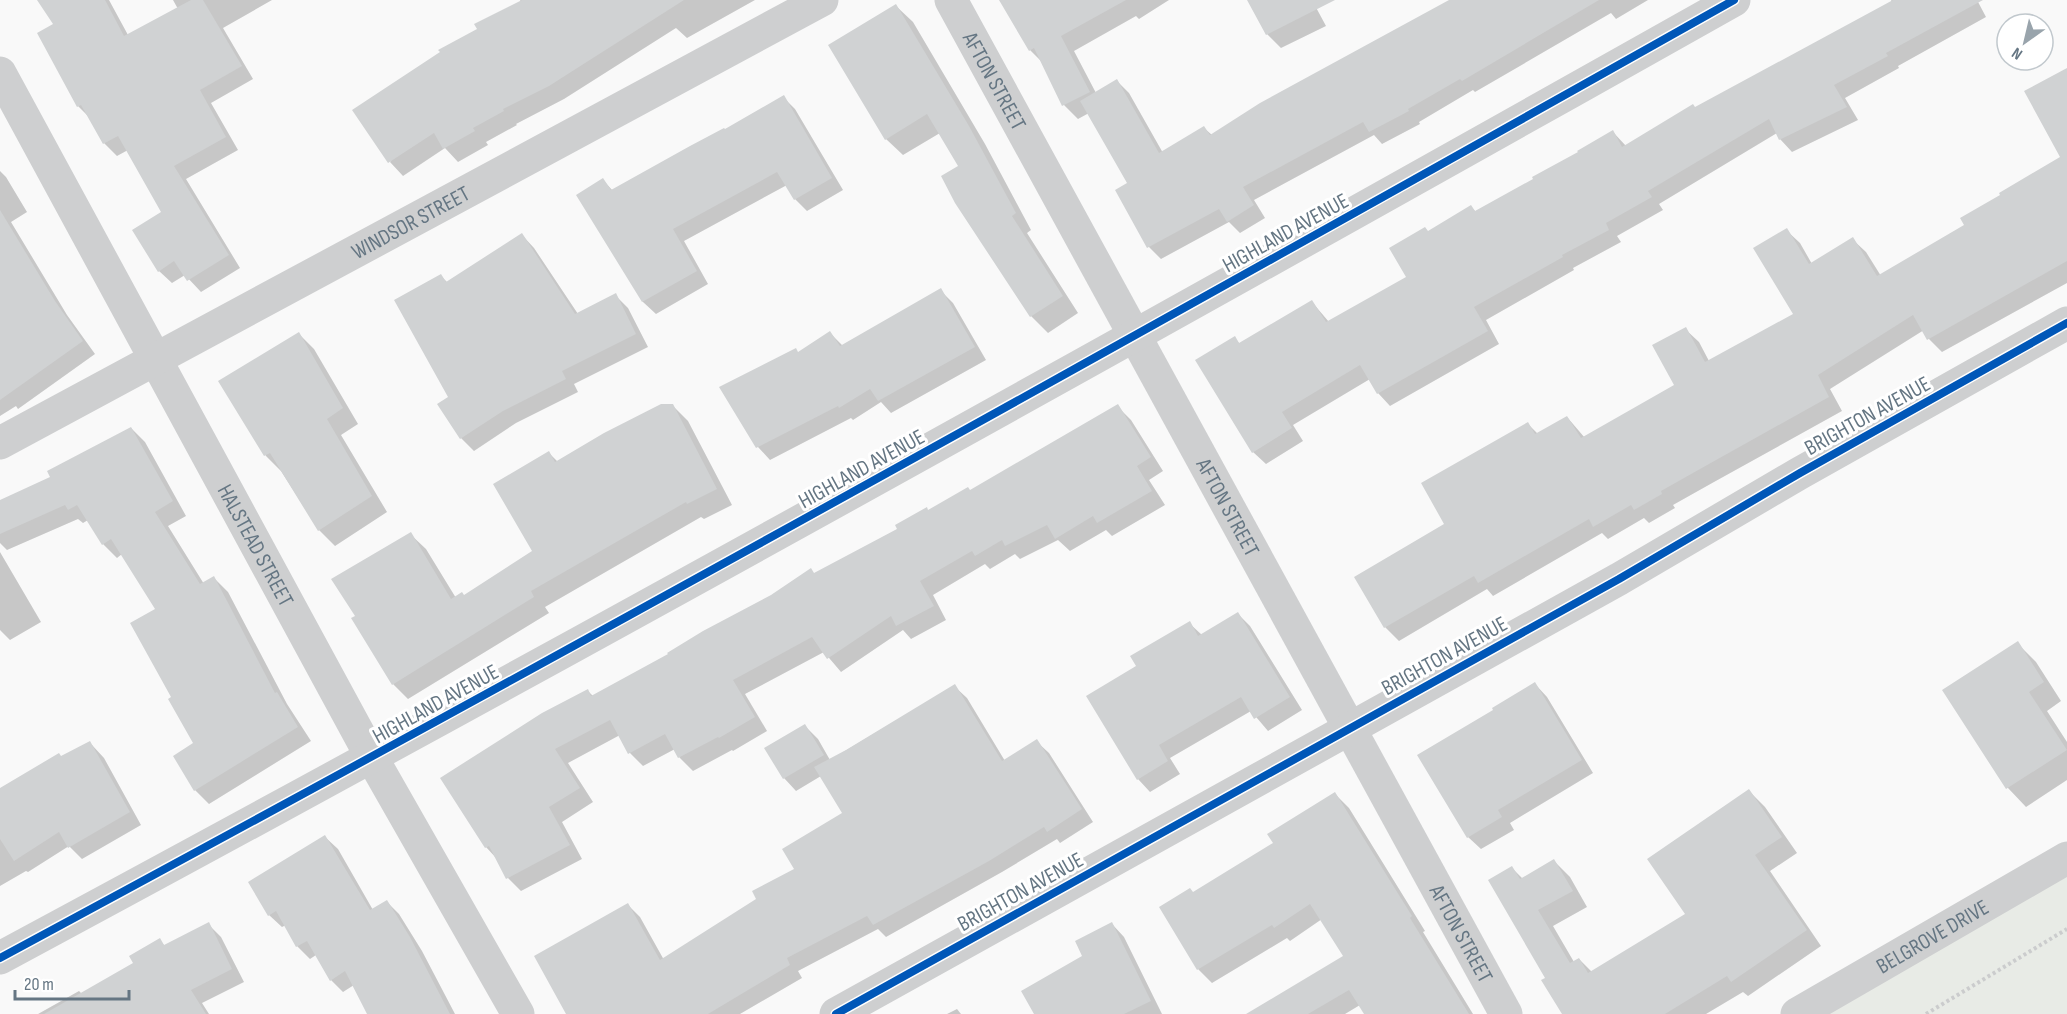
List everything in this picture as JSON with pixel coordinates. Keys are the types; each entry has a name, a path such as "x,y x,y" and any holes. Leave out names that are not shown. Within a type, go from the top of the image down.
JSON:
{"street":[{"name":"WINDSOR STREET","path":"0,443 822,0"},
{"name":"AFTON STREET","path":"951,0 1506,1014"},
{"name":"HIGHLAND AVENUE","path":"0,958 372,758 1134,338 1734,0"},
{"name":"HALSTEAD STREET","path":"0,73 372,758 518,1014"},
{"name":"BRIGHTON AVENUE","path":"836,1014 1619,579 1800,473 2067,323"},
{"name":"BELGROVE DRIVE","path":"1797,1014 2067,858"}],"path":[{"path":"1926,1014 2067,929"}],"shaded area":[{"path":"2067,858 2067,1014 1809,1014"}],"building":[{"path":"37,0 105,0 124,36 191,0 203,0 242,66 200,90 226,137 174,166 229,255 187,281 174,261 158,272 132,230 161,212 118,136 103,144 81,105 77,107 37,33 53,24"},
{"path":"522,0 684,0 549,86 503,109 504,111 473,128 475,131 443,149 434,133 388,163 352,110 440,52 438,50 477,29 474,24"},
{"path":"999,0 1126,0 1061,36 1090,92 1062,106 1034,48 1029,51"},
{"path":"1247,0 1335,0 1266,35"},
{"path":"1449,0 1599,0 1462,81 1460,79 1408,109 1409,111 1369,132 1363,122 1243,187 1254,205 1227,222 1219,209 1147,248 1115,190 1127,183 1080,101 1117,79 1159,153 1204,126 1210,135 1260,103"},
{"path":"1893,0 1983,0 1886,53 1888,56 1834,85 1847,107 1779,140 1769,119 1648,191 1652,197 1606,223 1609,230 1474,307 1488,331 1377,394 1360,365 1282,412 1292,428 1252,453 1195,360 1235,336 1239,343 1312,300 1326,322 1406,277 1389,248 1425,227 1428,231 1471,205 1475,211 1613,130 1622,147 1693,104 1695,107"},
{"path":"896,4 969,126 1016,213 1012,216 1063,296 1030,317 955,203 941,176 958,166 927,114 885,140 828,45"},
{"path":"2067,68 2067,261 1927,340 1913,315 1818,375 1829,397 1661,491 1662,494 1634,510 1631,505 1593,527 1589,519 1478,583 1474,576 1384,628 1354,577 1444,524 1421,483 1528,422 1535,434 1567,416 1581,438 1674,385 1652,345 1686,327 1705,362 1793,314 1753,248 1787,228 1809,264 1853,237 1877,276 1964,225 1960,218 2060,157 2024,91"},
{"path":"784,95 832,178 794,200 777,172 673,229 697,271 642,302 576,195 603,178 611,190"},
{"path":"0,210 55,301 83,341 0,400"},
{"path":"522,233 575,314 616,293 636,334 562,371 566,379 503,411 460,439 437,404 448,397 394,300 441,274 446,282"},
{"path":"941,288 975,347 878,401 870,389 839,408 838,406 756,448 719,387 796,348 798,352 830,331 840,346"},
{"path":"299,332 343,408 327,419 372,496 318,531 270,453 264,456 218,381"},
{"path":"661,404 673,404 717,489 687,504 686,502 531,591 534,597 392,685 351,618 355,616 331,579 411,532 451,599 462,592 464,595 532,551 493,484 549,451 555,462 604,433"},
{"path":"1118,404 1151,457 1137,466 1152,491 1097,523 1093,516 1055,539 1047,525 1005,546 1002,540 975,556 972,551 920,581 934,606 896,626 891,616 827,659 812,637 733,680 755,717 678,758 665,734 628,754 610,720 555,749 580,788 549,807 570,845 506,879 489,846 485,848 440,778 542,713 588,689 591,696 668,654 703,631 771,595 811,568 814,573 897,529 895,525 927,507 928,510 968,487 970,490"},
{"path":"131,427 173,501 155,512 200,584 214,576 275,693 277,692 298,727 194,791 173,756 193,743 168,699 171,697 130,623 155,609 111,539 102,545 77,505 68,510 65,505 0,534 0,500 50,477 47,471"},
{"path":"1238,612 1290,697 1254,719 1241,697 1159,745 1168,761 1137,780 1086,696 1136,666 1130,656 1190,621 1198,636"},
{"path":"2018,641 2044,682 2029,692 2067,750 2006,789 1942,690"},
{"path":"1535,682 1582,760 1498,810 1502,817 1467,838 1417,755"},
{"path":"955,684 1002,761 1037,739 1082,809 1047,832 1044,827 989,861 873,925 867,916 787,958 790,965 708,1014 566,1014 534,956 628,903 660,960 756,899 752,891 794,869 782,849 842,813 814,767"},
{"path":"805,724 824,755 783,779 764,748"},
{"path":"90,741 130,812 68,848 59,832 14,861 0,839 0,788 59,753 61,756"},
{"path":"1749,789 1782,837 1755,855 1807,930 1731,982 1727,976 1665,1014 1562,1014 1541,980 1545,978 1488,880 1512,866 1520,879 1554,859 1573,891 1538,910 1570,963 1579,958 1588,973 1685,914 1647,859"},
{"path":"1335,792 1412,916 1410,918 1469,1014 1364,1014 1349,990 1308,1014 1246,1014 1343,956 1310,904 1274,928 1272,925 1197,970 1159,907 1190,888 1193,892 1273,843 1267,834"},
{"path":"325,835 370,910 387,900 410,937 450,1014 367,1014 345,971 330,981 307,941 296,947 276,911 268,916 248,882"},
{"path":"209,922 232,969 191,990 206,1014 44,1014 133,963 129,956 160,938 164,945"},
{"path":"1112,922 1151,1001 1124,1014 1034,1014 1021,991 1082,956 1075,941"}],"cycle path":[{"path":"0,958 869,483 1734,0"},
{"path":"836,1014 1619,579 1800,473 2067,323"}]}
